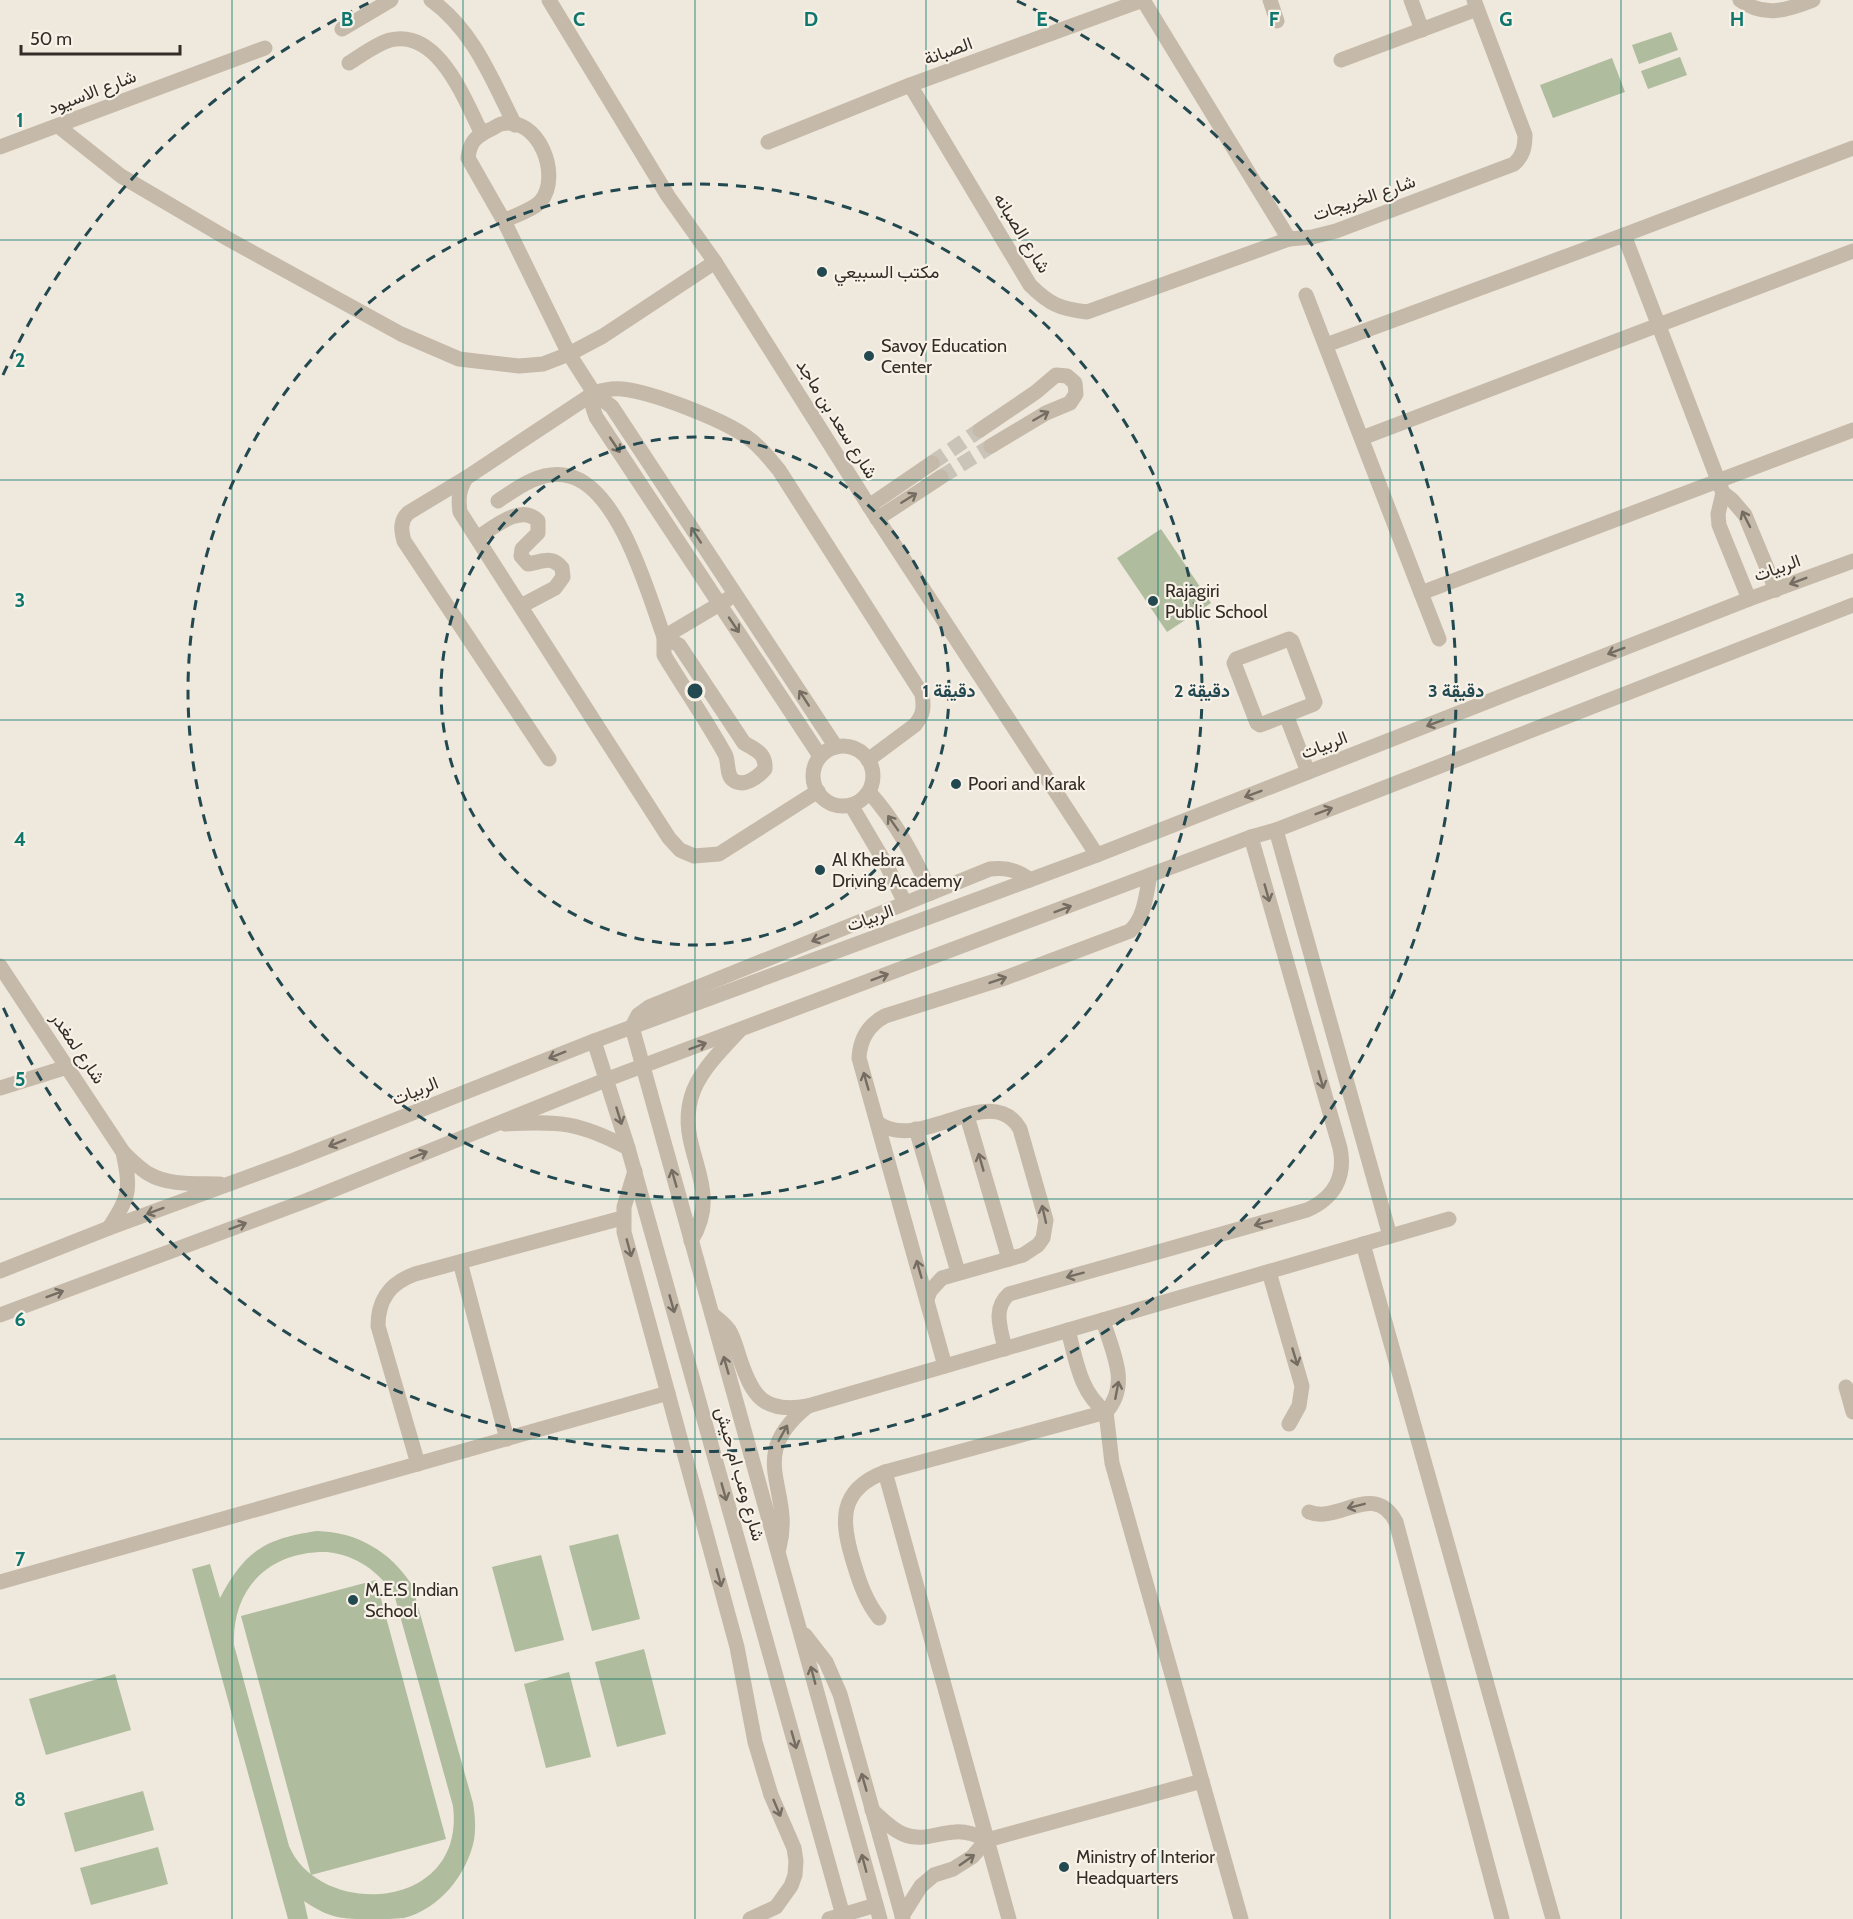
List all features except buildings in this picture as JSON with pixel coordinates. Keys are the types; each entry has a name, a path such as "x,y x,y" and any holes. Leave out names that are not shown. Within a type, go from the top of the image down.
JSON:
{"street":[{"path":"342,30 391,0"},
{"path":"431,0 449,13 472,42 515,125"},
{"name":"شارع سعد بن ماجد","path":"549,0 668,196 715,262 873,512 1097,855"},
{"path":"1143,0 1289,239"},
{"name":"الصبانة","path":"768,142 910,86 1143,0"},
{"path":"1270,0 1277,21"},
{"path":"1411,0 1422,30"},
{"path":"1746,4 1772,11 1794,8 1813,0"},
{"path":"1341,60 1422,30 1476,4"},
{"name":"شارع الخريجات","path":"1289,239 1312,237 1336,231 1514,164 1520,159 1526,135 1476,4"},
{"path":"349,63 393,39 426,47 440,59 449,71 482,134"},
{"name":"شارع الاسيود","path":"0,147 265,48"},
{"name":"شارع الصبانه","path":"910,86 1030,285 1045,300 1064,309 1087,312 1109,306 1289,239"},
{"path":"504,220 540,203 547,190 550,173 541,144 533,135 522,127 503,124 475,137 468,158 504,220 569,354 594,393 612,407 836,747"},
{"path":"58,126 121,176 230,240 401,334 459,359 519,366 543,364 569,354 603,336 715,262"},
{"path":"1326,345 1853,148"},
{"path":"1624,235 1720,487 1745,515 1776,590"},
{"path":"1362,438 1853,251"},
{"path":"1306,295 1439,639"},
{"path":"980,430 1036,392 1056,375 1066,376 1075,383 1076,394 1070,403 1046,413 991,446"},
{"path":"549,759 404,540 401,529 403,518 594,393 620,388 671,402 734,429 760,447 779,470 922,694 924,707 922,717 915,725 868,760"},
{"path":"594,393 593,408 596,417 820,756"},
{"path":"1421,593 1720,487 1853,430"},
{"path":"873,512 932,463"},
{"path":"498,501 520,485 548,475 569,476 583,482 610,509 630,544 664,636 664,655 726,756 730,777 735,781 745,782 760,776 765,769 764,756 744,743 679,645 664,636"},
{"path":"873,512 941,477"},
{"path":"465,478 458,498 460,512 669,838 680,849 694,856 718,854 818,792"},
{"path":"1720,487 1719,525 1749,599"},
{"path":"477,538 505,520 519,515 531,516 538,522 538,533 522,549 520,556 528,564 547,560 555,561 562,568 563,577 555,588 521,606"},
{"name":"الربيات","path":"0,1271 594,1041 1097,855 1749,599 1853,561"},
{"path":"664,636 735,594"},
{"path":"0,1315 308,1200 608,1079 1251,837 1276,830 1853,605"},
{"path":"1289,639 1292,641 1315,702 1286,715 1260,725 1257,723 1234,663 1236,659 1289,639"},
{"path":"1286,715 1308,772"},
{"path":"836,747 854,748 868,760 873,776 869,792 864,798 850,805 841,806 832,803 818,792 814,773 820,756 827,750 836,747"},
{"path":"869,792 910,848 931,893"},
{"path":"850,805 887,866 905,903"},
{"path":"1276,830 1390,1236"},
{"path":"1005,1349 998,1312 1003,1299 1009,1294 1307,1210 1318,1205 1335,1188 1342,1169 1340,1148 1251,837"},
{"path":"632,1027 638,1015 649,1007 990,869 1016,871 1030,880"},
{"path":"945,1366 859,1058 862,1040 871,1026 885,1016 1005,978 1124,934 1135,927 1139,921 1150,876"},
{"name":"شارع لمغدر","path":"0,966 123,1152 147,1174 158,1179 171,1182 228,1184"},
{"name":"شارع وعب ام حيش","path":"632,1027 878,1912"},
{"path":"691,1241 702,1219 705,1195 688,1129 691,1097 702,1074 741,1029"},
{"name":"شارع وعب ام حيش","path":"594,1041 608,1079 635,1171 838,1918"},
{"path":"0,1088 67,1067"},
{"path":"878,1123 900,1132 995,1110 1003,1112 1016,1122 1020,1129 1044,1211 1046,1230 1038,1245 1023,1255 942,1278 935,1283 927,1299"},
{"path":"968,1116 1009,1259"},
{"path":"494,1125 567,1123 602,1134 628,1148"},
{"path":"916,1129 958,1272"},
{"name":"شارع لمغدر","path":"109,1228 124,1205 128,1191 129,1180 123,1152"},
{"path":"635,1171 622,1218 624,1232 737,1647 757,1751 771,1795 790,1835 796,1861 795,1875 784,1897 776,1907 750,1919"},
{"path":"418,1464 380,1337 378,1314 381,1303 394,1284 415,1274 622,1218"},
{"path":"712,1314 730,1331 748,1381 758,1396 781,1408 790,1409 808,1406 1449,1219"},
{"path":"1363,1244 1553,1919"},
{"path":"460,1262 507,1439"},
{"path":"1269,1272 1302,1386 1299,1406 1289,1424"},
{"path":"879,1618 863,1593 845,1536 844,1524 849,1501 856,1491 864,1483 885,1472 1106,1412 1118,1395 1120,1385 1103,1320"},
{"path":"1068,1330 1083,1384 1093,1400 1106,1412 1112,1463 1241,1919"},
{"path":"1846,1386 1853,1412"},
{"path":"0,1582 668,1393"},
{"path":"778,1551 783,1512 774,1474 776,1448 788,1424 808,1406"},
{"path":"686,1458 712,1450"},
{"path":"885,1472 1009,1919"},
{"path":"1309,1512 1324,1514 1361,1504 1375,1503 1388,1510 1396,1522 1502,1919"},
{"name":"شارع وعب ام حيش","path":"800,1628 833,1675 902,1917"},
{"path":"902,1917 921,1886 934,1875 952,1869 972,1857 987,1840 1202,1781"},
{"path":"872,1810 896,1830 914,1837 923,1838 943,1833 966,1832 987,1840"},
{"path":"838,1918 878,1912"}],"green space":[{"path":"1671,32 1678,50 1639,64 1632,45"},
{"path":"1680,57 1687,75 1648,89 1641,71"},
{"path":"1612,58 1625,92 1553,118 1540,85"},
{"path":"1161,529 1211,603 1167,632 1117,558"},
{"path":"317,1531 332,1532 359,1540 394,1562 412,1585 473,1803 474,1840 458,1877 450,1888 429,1907 404,1918 344,1918 329,1915 304,1901 308,1919 288,1919 192,1569 210,1564 220,1598 238,1569 248,1558 270,1543","holes":["307,1553 338,1554 357,1561 373,1571 394,1594 453,1806 451,1841 437,1867 415,1884 388,1893 358,1893 330,1885 305,1870 289,1846 234,1645 235,1624 240,1606 258,1576 288,1558"]},
{"path":"618,1534 640,1619 592,1631 569,1546"},
{"path":"541,1555 564,1640 515,1652 492,1567"},
{"path":"376,1580 446,1839 311,1875 241,1616"},
{"path":"644,1649 666,1734 617,1747 595,1662"},
{"path":"569,1672 591,1757 546,1768 524,1684"},
{"path":"115,1674 131,1730 46,1755 29,1699"},
{"path":"143,1791 154,1830 75,1852 64,1813"},
{"path":"158,1847 168,1884 91,1905 80,1868"}],"tunnel":[{"path":"932,463 980,430"},
{"path":"941,477 991,446"}],"place":[{"name":"مكتب السبيعي","path":"822,272"},
{"name":"Savoy Education Center","path":"869,356"},
{"name":"Rajagiri Public School","path":"1153,601"},
{"name":"Poori and Karak","path":"956,784"},
{"name":"Al Khebra Driving Academy","path":"820,870"},
{"name":"M.E.S Indian School","path":"353,1600"},
{"name":"Ministry of Interior Headquarters","path":"1064,1867"}]}
